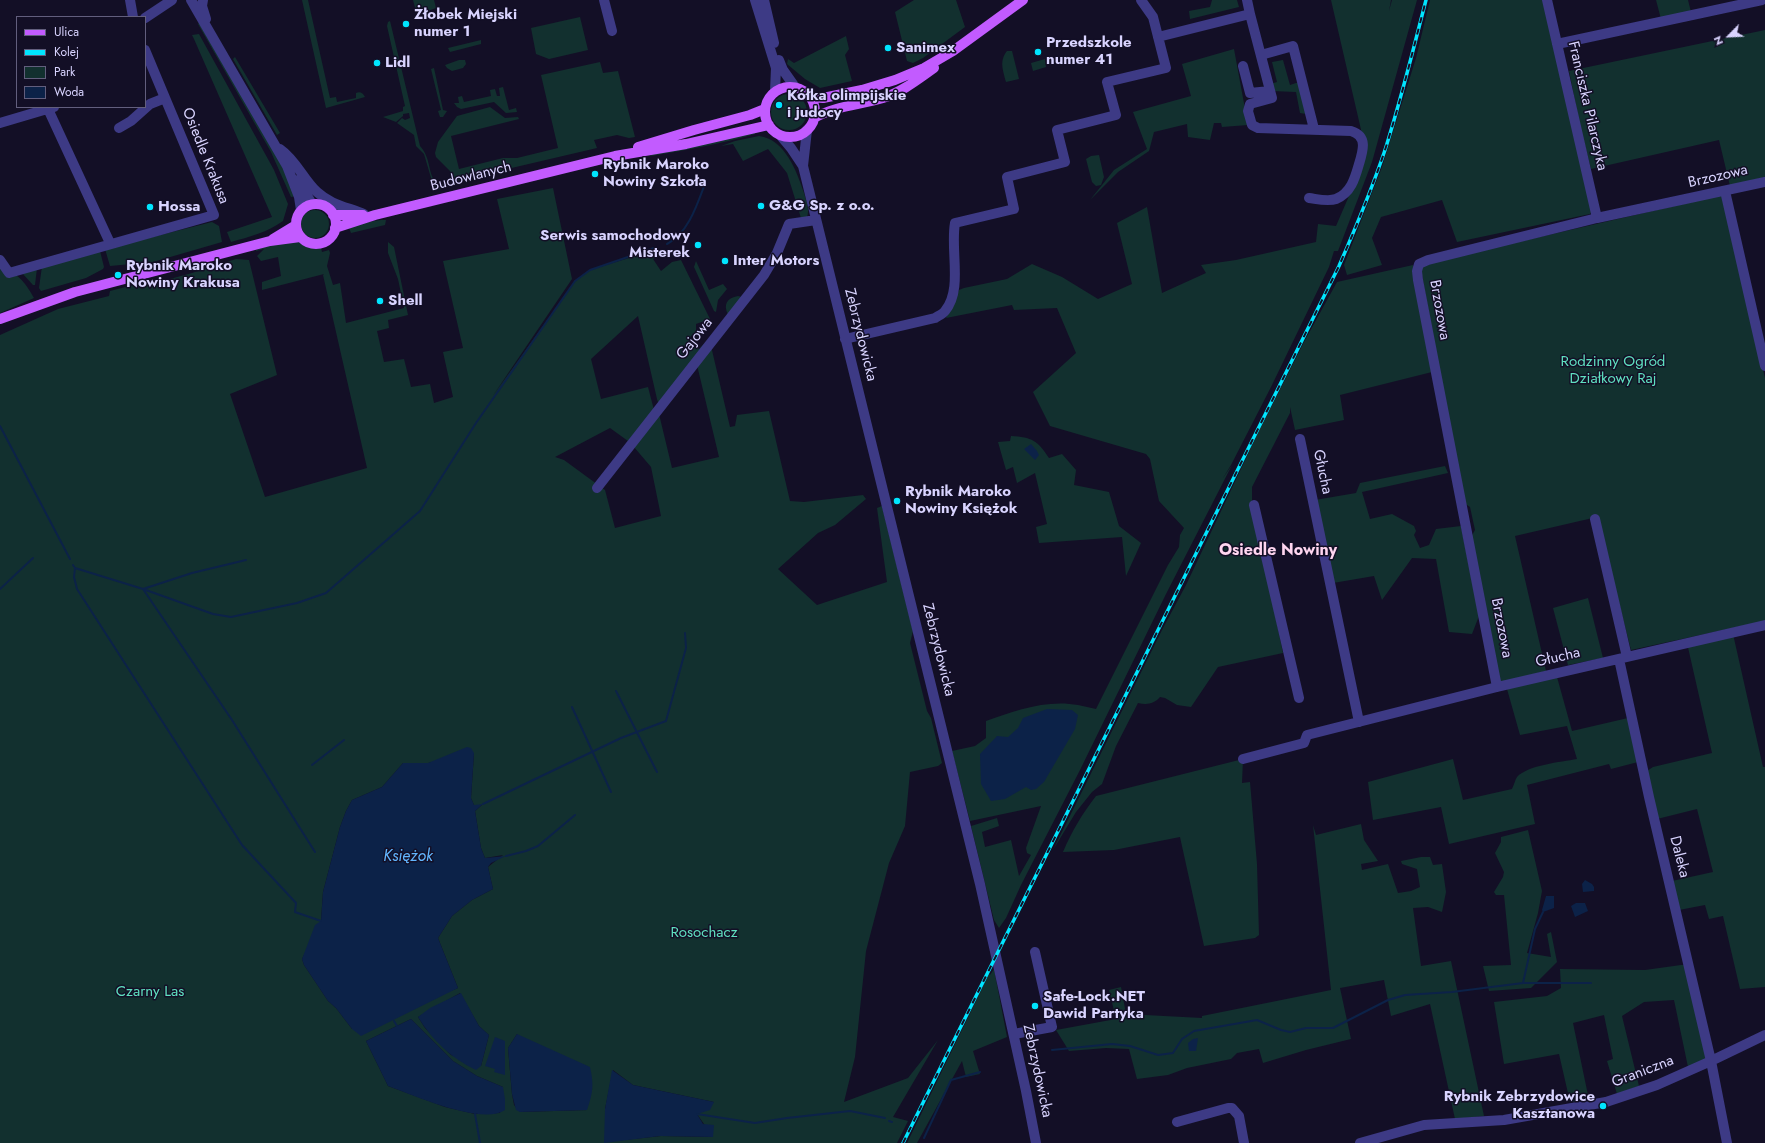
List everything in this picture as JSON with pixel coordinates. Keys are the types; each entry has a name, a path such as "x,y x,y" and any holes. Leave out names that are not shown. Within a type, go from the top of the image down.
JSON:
{"main road":[{"path":"810,97 826,98 882,84 924,68 953,50 1021,1"},
{"path":"814,118 834,109 878,99 898,92 937,66 953,50"},
{"path":"795,87 804,91 810,97 814,108 814,118 807,130 800,135 792,137 780,135 769,125 765,117 765,109 768,100 776,91 783,88 795,87"},
{"name":"Budowlanych","path":"615,156 636,147 750,115 765,109"},
{"name":"Budowlanych","path":"335,228 371,215 615,156 686,144 769,125"},
{"path":"0,319 75,292 270,241 300,237 311,243 323,243 331,237 335,228 333,215 324,206 312,204 301,210 296,218 296,225 300,237"},
{"path":"333,215 371,215"},
{"path":"270,241 296,225"}],"street":[{"path":"130,0 134,16"},
{"path":"191,0 287,166 299,197 301,210"},
{"path":"203,0 202,6 208,31"},
{"path":"604,0 612,31"},
{"path":"755,0 775,64 777,75 776,91"},
{"path":"764,0 780,63 784,72 795,87"},
{"path":"845,339 935,318 945,312 955,286 955,223 1014,209 1006,177 1065,162 1057,130 1116,115 1108,82 1166,68 1153,17 1141,0"},
{"path":"1247,0 1272,98 1250,104 1248,106 1250,122 1253,126 1258,128 1314,129 1355,132 1360,136 1363,142 1363,150 1354,181 1346,193 1333,200 1309,198"},
{"name":"Franciszka Pilarczyka","path":"1547,0 1597,218"},
{"path":"1557,44 1762,0"},
{"path":"146,17 170,1"},
{"path":"1158,37 1250,14"},
{"path":"1261,55 1293,46 1314,129"},
{"name":"Osiedle Krakusa","path":"0,260 9,273 214,214 146,52"},
{"path":"1243,66 1250,93 1270,91"},
{"name":"Osiedle Krakusa","path":"146,108 150,104 166,98"},
{"path":"0,123 52,108 110,243"},
{"name":"Osiedle Krakusa","path":"119,128 131,121 146,108"},
{"name":"Zebrzydowicka","path":"802,166 807,130"},
{"name":"Zebrzydowicka","path":"780,135 792,148 802,166 816,220 973,856 1014,1034 1036,1143"},
{"path":"274,144 288,154 310,185 320,194 339,206 371,215"},
{"path":"287,166 296,176 312,204"},
{"name":"Brzozowa","path":"1497,687 1420,288 1418,267 1422,262 1428,260 1597,218 1765,182"},
{"path":"1725,191 1765,366"},
{"name":"Gajowa","path":"597,488 764,275 777,253 789,224 816,220"},
{"name":"Głucha","path":"1300,439 1359,722"},
{"path":"1254,505 1299,698"},
{"name":"Daleka","path":"1596,519 1649,797 1711,1061 1727,1143"},
{"name":"Głucha","path":"1243,759 1304,743 1307,735 1497,687 1765,625"},
{"path":"1014,1034 1052,1028 1035,952"},
{"name":"Graniczna","path":"1360,1143 1424,1125 1504,1120 1606,1102 1632,1094 1711,1061 1765,1035"},
{"path":"1177,1122 1232,1108 1239,1116 1244,1143"}],"green space":[{"path":"302,0 308,0 330,98 336,97 337,102 356,98 356,93 359,92 365,97 326,108"},
{"path":"413,0 434,0 436,8 417,15"},
{"path":"914,0 956,0 965,27 923,58 913,63 907,61 895,12"},
{"path":"1212,0 1237,0 1239,7 1190,19 1189,11 1210,7"},
{"path":"1331,0 1391,0 1389,11 1392,0 1417,0 1372,162 1338,251 1334,251 1329,267 1271,387 1223,478 1232,465 1166,594 1006,918 999,928 994,920 971,826 997,818 999,826 982,832 985,847 1011,840 1019,876 1031,855 1027,853 1026,848 1041,806 970,821 952,751 975,746 986,738 986,721 1007,713 1030,707 1054,704 1078,705 1096,709 1168,565 1179,547 1180,535 1184,528 1159,501 1150,459 1146,454 1050,426 1033,392 1076,353 1057,308 1014,310 1012,305 946,318 959,290 1007,279 1032,264 1062,277 1098,299 1132,284 1117,223 1147,207 1162,293 1206,273 1201,265 1236,260 1316,242 1318,224 1336,226 1352,189 1362,134"},
{"path":"1430,0 1544,0 1592,211 1590,214 1457,242 1442,200 1381,217 1372,238 1382,265 1347,275 1344,265 1382,167 1416,58"},
{"path":"1656,0 1688,0 1691,12 1661,19"},
{"path":"580,17 588,50 549,59 536,54 531,28"},
{"path":"390,21 420,146 426,156 432,177 438,185 450,182 447,187 437,190 434,188 424,154 416,146 414,135 397,123 402,118 405,120 410,118 409,113 403,114 403,116 396,122 383,117 403,111 403,107 405,106 387,26 388,22"},
{"path":"199,23 285,170 296,196 291,197 271,152 198,24"},
{"path":"1765,30 1765,177 1730,186 1719,140 1591,169 1581,130 1569,71"},
{"path":"199,34 274,170 288,204 283,221 277,225 265,231 231,242 227,232 272,217 192,35"},
{"path":"846,36 849,49 845,55 852,81 820,88 805,79 787,64 788,59 794,63"},
{"path":"481,40 481,44 450,52 448,48"},
{"path":"1234,49 1248,125 1222,127 1221,123 1214,123 1210,140 1188,137 1187,124 1154,132 1149,151 1118,172 1090,200 1114,170 1147,149 1133,112 1191,96 1182,64"},
{"path":"1007,51 1012,51 1019,79 1006,82 1002,62"},
{"path":"235,57 280,133 277,135 233,59"},
{"path":"1045,59 1046,67 1033,71 1031,63"},
{"path":"459,60 465,60 466,64 463,68 452,71 445,65"},
{"path":"1283,60 1290,85 1299,82 1306,114 1300,113 1296,92 1272,91 1270,84 1277,82 1272,62"},
{"path":"600,62 603,73 618,71 635,137 629,138 617,135 594,140 597,148 456,181 450,171 436,157 435,153 438,142 457,116 490,107 505,118 518,117 519,119 451,136 459,169 503,158 517,158 558,148 541,75"},
{"path":"434,68 443,110 447,111 443,117 440,117 438,111 441,110 431,69"},
{"path":"503,87 509,110 516,108 517,112 506,113 494,102 461,109 454,103 459,103 458,97 462,96 464,102 491,96 490,90 495,89 497,96 500,96 499,88"},
{"path":"793,94 802,99 806,105 806,119 802,125 793,130 785,130 776,125 772,119 771,108 776,99 782,95"},
{"path":"755,132 755,134 729,141 651,156 651,154"},
{"path":"759,136 768,138 776,143 789,158 798,176 807,202 807,217 801,218 787,173 768,149 743,161 733,144 721,146 735,141"},
{"path":"1099,155 1104,177 1101,185 1096,186 1092,182 1086,159 1091,156"},
{"path":"553,188 572,279 492,397 575,281 590,270 658,249 660,256 653,259 661,271 672,262 681,260 710,319 696,324 696,331 690,337 699,349 717,330 660,402 658,402 657,399 638,316 591,359 601,399 648,387 654,410 628,441 610,428 555,457 564,460 605,490 615,528 661,516 651,467 634,447 659,414 672,468 719,457 697,365 711,346 730,427 735,426 737,415 769,411 790,501 804,502 863,495 866,499 835,525 818,533 778,569 817,605 887,582 877,508 882,506 913,631 910,643 942,763 938,766 910,772 905,826 889,863 866,951 855,1057 844,1102 908,1078 938,1040 893,1117 908,1121 897,1143 0,1143 0,335 58,309 109,296 110,291 153,280 155,283 236,259 249,260 277,375 230,394 265,497 367,468 324,274 262,290 262,282 281,276 278,257 261,261 257,256 264,249 256,250 271,245 300,241 311,246 323,247 321,248 322,252 329,250 330,253 327,266 333,285 340,283 346,323 404,308 398,279 388,253 388,242 394,247 408,315 388,320 389,328 377,331 384,362 404,359 411,387 430,384 434,403 453,397 443,352 463,348 443,261 509,249 497,199","holes":["474,753 471,798 474,805 482,805 475,811 481,848 485,858 503,855 488,867 493,889 472,900 452,916 438,938 458,988 352,1029 336,1008 328,1001 304,965 302,959 321,921 323,892 340,827 352,800 382,787 403,763 428,763","460,993 479,1026 489,1035 481,1066 451,1055 425,1028 418,1017","411,1019 453,1061 477,1076 503,1087 500,1113 475,1114 445,1107 388,1086 366,1041","517,1034 587,1110 520,1112 514,1105 508,1048","613,1070 633,1085 714,1102 697,1114 713,1137 661,1136 605,1142 605,1109"]},
{"name":"Rodzinny Ogród Działkowy Raj","path":"1722,195 1765,378 1765,621 1631,650 1597,517 1515,536 1546,671 1499,683 1470,539 1475,530 1470,507 1464,503 1421,270 1425,264 1431,262"},
{"path":"315,210 325,214 329,224 325,234 315,238 305,234 301,224 305,214"},
{"path":"386,220 385,225 351,233 348,225"},
{"path":"212,222 219,226 222,242 153,262 110,266 105,249"},
{"path":"100,251 104,267 103,269 86,278 41,291 39,288 42,266"},
{"path":"696,261 709,290 723,284 727,289 718,300 716,312 714,311 694,267"},
{"path":"1413,265 1432,372 1340,395 1344,420 1295,430 1290,407 1290,413 1252,487 1252,502 1283,653 1218,667 1191,707 1177,705 1165,698 1160,697 1150,703 1138,703 1116,746 1102,784 1092,792 1076,812 1053,850 1162,630 1186,585 1258,433 1304,342 1337,282"},
{"path":"0,267 20,279 34,298 0,313"},
{"path":"37,268 35,285 33,285 22,273"},
{"path":"738,296 742,297 728,315 726,308 727,302 731,298"},
{"path":"1011,436 1024,437 1034,441 1049,458 1062,454 1076,470 1074,485 1109,492 1119,526 1141,543 1126,576 1122,537 1039,543 1036,527 1047,524 1035,473 1017,483 1013,467 1006,470 998,442 1010,441"},
{"path":"1445,466 1448,473 1362,492 1370,519 1392,514 1414,526 1416,531 1414,535 1420,548 1429,545 1436,529 1461,526 1479,616 1472,634 1449,632 1436,559 1412,558 1382,600 1374,576 1333,583 1315,500 1356,493 1360,483"},
{"path":"1588,598 1603,658 1568,665 1553,608"},
{"path":"1733,634 1763,767 1765,767 1765,987 1740,989 1723,916 1709,919 1705,905 1679,910 1672,881 1713,872 1697,809 1657,819 1647,771 1653,767 1712,753 1687,643"},
{"path":"1557,677 1572,731 1628,718 1638,762 1611,769 1609,764 1527,785 1535,824 1449,844 1441,807 1373,820 1368,782 1453,759 1463,800 1512,789 1517,777 1522,773 1537,767 1577,759 1567,726 1520,735 1507,689"},
{"path":"1243,759 1242,783 1250,782 1257,864 1259,935 1255,938 1204,946 1180,837 1114,850 1063,852 1086,809 1096,796"},
{"path":"1361,824 1364,840 1378,861 1361,864 1362,870 1388,864 1398,893 1411,891 1420,887 1417,869 1402,864 1401,861 1421,857 1430,857 1433,865 1442,864 1446,892 1442,912 1428,907 1413,908 1421,966 1451,961 1484,1116 1455,1119 1430,1004 1391,1016 1384,980 1340,988 1351,1039 1306,1050 1263,1063 1259,1049 1237,1053 1231,1059 1187,1068 1168,1075 1137,1079 1129,1049 1106,1048 1069,1051 1056,1030 1116,1019 1109,990 1121,987 1126,1014 1202,1018 1202,1016 1331,990 1313,825 1316,835"},
{"path":"1528,830 1542,891 1538,913 1527,953 1551,957 1547,934 1551,932 1557,962 1531,988 1489,991 1483,966 1511,965 1504,895 1496,895 1494,892 1503,877 1504,872 1495,853 1501,842 1501,837"},
{"path":"1687,965 1707,1060 1688,1067 1674,1000 1644,1002 1622,1016 1639,1086 1617,1094 1607,1061 1613,1059 1604,1015 1573,1023 1589,1100 1570,1102 1559,1054 1504,1064 1494,1002 1547,996 1561,988 1560,969 1645,970"},
{"path":"994,969 1007,1037 973,1051 980,1074 966,1077 962,1061 917,1143 907,1143 989,974 990,975"}],"water":[{"path":"1031,444 1039,455 1035,460 1024,449"},
{"path":"1047,709 1072,710 1078,715 1075,729 1044,782 1036,789 1031,790 1026,787 1005,799 991,801 981,784 980,754 997,736 1008,737 1018,728 1023,718"},
{"name":"Księżok","path":"467,747 471,748 474,753 471,798 474,805 483,804 475,811 481,848 485,858 506,856 491,863 488,867 493,889 472,900 452,916 438,938 458,988 361,1036 352,1029 336,1008 328,1001 304,965 302,959 315,925 321,921 323,892 340,827 352,800 382,787 403,763 428,763"},
{"path":"1585,880 1592,884 1594,891 1583,892 1582,884"},
{"path":"1546,896 1554,896 1554,908 1543,912 1542,910"},
{"path":"1576,903 1585,903 1588,911 1575,917 1571,906"},
{"path":"461,993 479,1026 489,1035 481,1066 476,1070 467,1066 443,1048 418,1017 430,1008"},
{"path":"411,1019 453,1061 477,1076 503,1087 505,1110 494,1114 464,1112 430,1102 388,1086 366,1041"},
{"path":"517,1034 590,1067 592,1088 591,1098 587,1110 520,1112 516,1110 512,1094 508,1048"},
{"path":"495,1037 505,1041 505,1075 494,1072 495,1069 485,1066"},
{"path":"1198,1038 1196,1051 1189,1051 1188,1043 1193,1039"},
{"path":"612,1070 633,1085 714,1102 710,1110 697,1114 703,1124 714,1125 713,1137 660,1136 604,1143 605,1109"}],"waterway":[{"path":"667,244 675,239 687,225 706,181"},
{"path":"75,568 143,589 213,614 231,617 297,603 326,593 420,511 476,423 575,281 590,270 654,248"},
{"path":"0,426 70,559"},
{"path":"0,589 33,558"},
{"path":"246,560 192,573 143,589 232,720 315,852"},
{"path":"73,565 75,568 74,577 77,589 242,845 296,903 295,912 321,921"},
{"path":"483,804 621,738 666,721 686,648 685,633"},
{"path":"616,691 657,772"},
{"path":"572,707 611,792"},
{"path":"312,765 344,740"},
{"path":"506,856 538,846 575,815"},
{"path":"1523,983 1535,929 1543,912"},
{"path":"1052,1050 1112,1044 1130,1046 1158,1055 1173,1053 1182,1039 1194,1031 1257,1020 1290,1032 1306,1028 1333,1028 1388,1000 1405,995 1452,992 1523,983 1591,983"},
{"path":"394,1021 397,1026"},
{"path":"924,1138 951,1080 980,1072"},
{"path":"697,1114 755,1123 850,1111 885,1118"},
{"path":"475,1114 480,1143"}],"railway":[{"path":"903,1143 1339,266 1364,208 1385,150 1402,94 1426,0"}],"place":[{"name":"Żłobek Miejski numer 1","path":"406,24"},
{"name":"Sanimex","path":"888,48"},
{"name":"Przedszkole numer 41","path":"1038,52"},
{"name":"Lidl","path":"377,63"},
{"name":"Kółka olimpijskie i judocy","path":"779,105"},
{"name":"Rybnik Maroko Nowiny Szkoła","path":"595,174"},
{"name":"G&G Sp. z o.o.","path":"761,206"},
{"name":"Hossa","path":"150,207"},
{"name":"Serwis samochodowy Misterek","path":"698,245"},
{"name":"Inter Motors","path":"725,261"},
{"name":"Rybnik Maroko Nowiny Krakusa","path":"118,275"},
{"name":"Shell","path":"380,301"},
{"name":"Rybnik Maroko Nowiny Księżok","path":"897,501"},
{"name":"Safe-Lock.NET Dawid Partyka","path":"1035,1006"},
{"name":"Rybnik Zebrzydowice Kasztanowa","path":"1603,1106"}],"district":[{"name":"Osiedle Nowiny","path":"1278,551"}],"park label":[{"name":"Rosochacz","path":"704,933"},
{"name":"Czarny Las","path":"150,992"}]}
